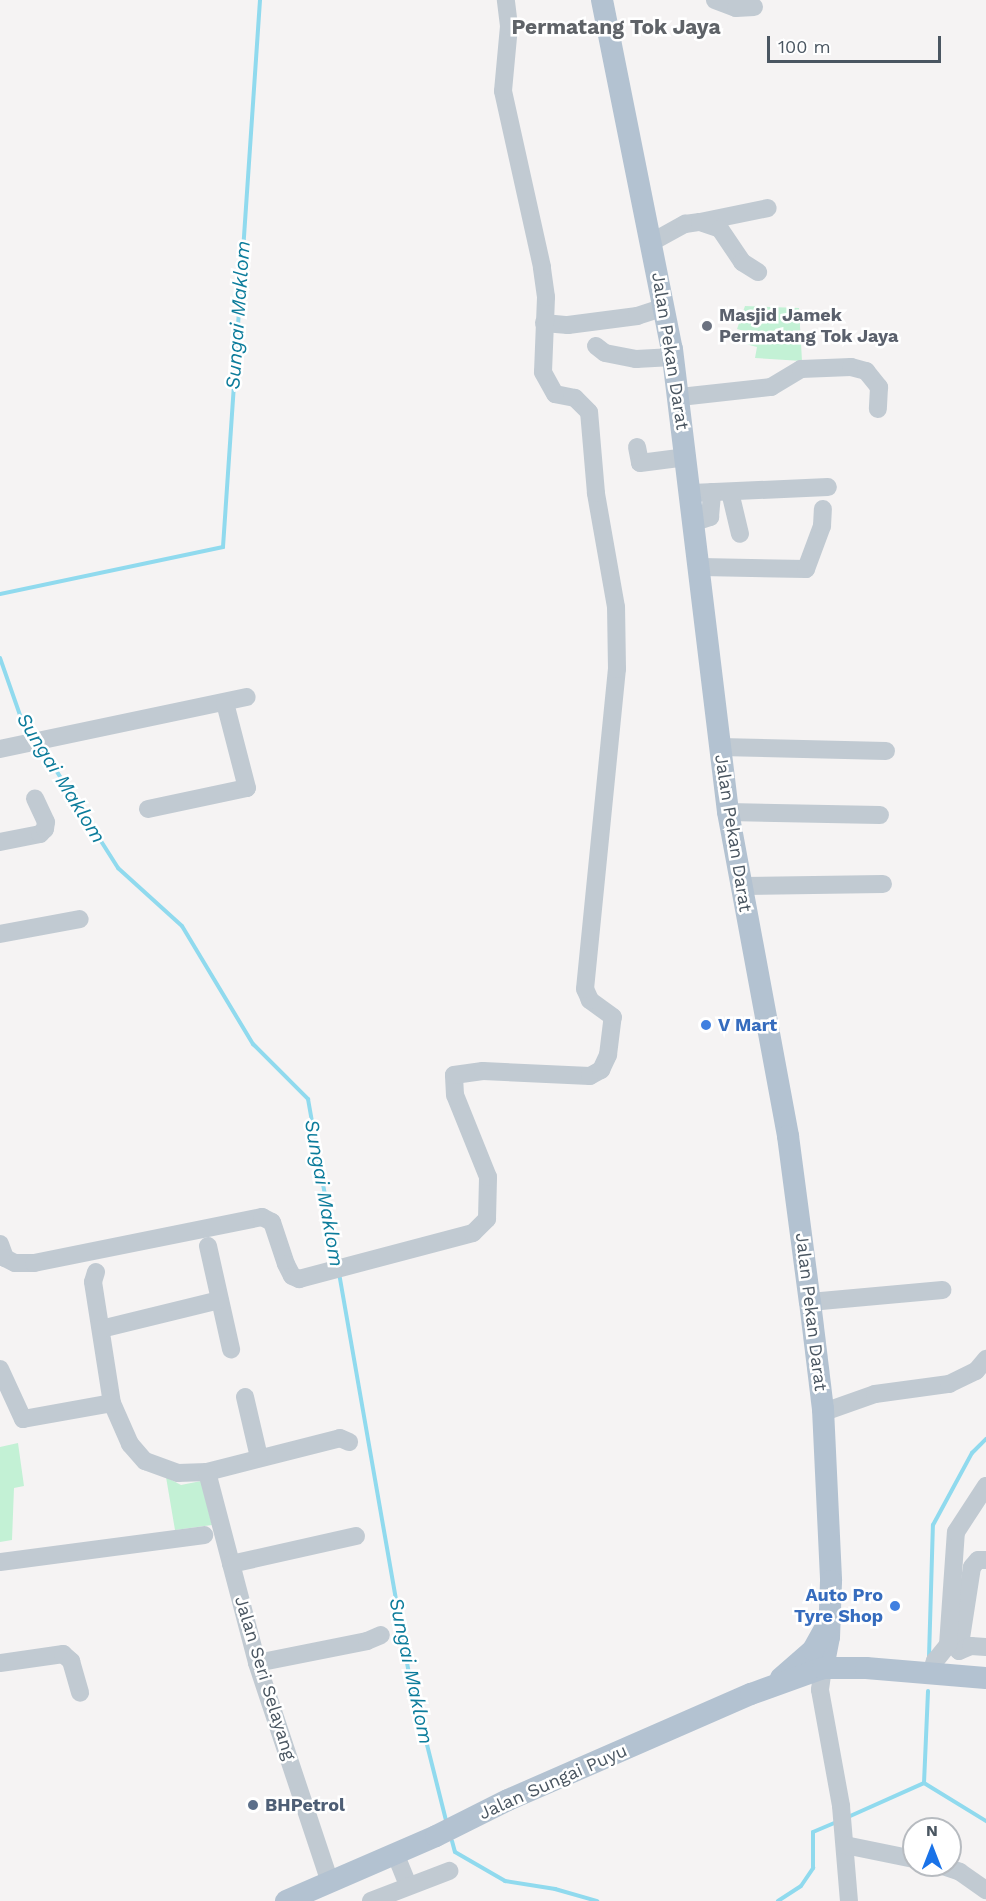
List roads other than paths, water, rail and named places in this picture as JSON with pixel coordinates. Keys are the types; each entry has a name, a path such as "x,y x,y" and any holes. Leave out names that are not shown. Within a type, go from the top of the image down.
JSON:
{"main road":[{"name":"Jalan Pekan Darat","path":"602,0 652,242 680,397 687,457 702,492 695,522 728,812 788,1136 810,1302 824,1412 830,1629 823,1668"},
{"path":"751,1694 789,1673 813,1650 830,1629 852,1660 866,1668"},
{"name":"Jalan Sungai Puyu","path":"286,1901 508,1800 751,1694 823,1668 866,1668 980,1677"}],"street":[{"path":"0,1244 5,1258 15,1263 34,1263 262,1217 272,1222 279,1234 291,1276 299,1279 348,1267 399,1250 473,1233 488,1219 488,1177 455,1095 454,1075 483,1071 590,1076 601,1070 614,1032 613,1017 590,1000 585,989 617,669 616,607 596,493 589,412 575,398 563,397 548,387 542,360 546,297 542,267 503,91 509,26 506,0"},
{"path":"715,0 736,8 754,7"},
{"path":"652,242 685,224 768,208"},
{"path":"700,222 720,229 742,262 758,272"},
{"path":"544,323 568,325 637,316 664,307"},
{"path":"596,346 604,353 636,360 673,357"},
{"path":"680,397 771,387 801,369 851,367 866,371 879,387 878,409"},
{"path":"637,447 640,463 687,457"},
{"path":"702,492 828,488"},
{"path":"730,492 740,534"},
{"path":"701,567 806,569 822,526 823,509"},
{"path":"0,749 247,697"},
{"path":"148,808 247,788 225,703"},
{"path":"720,747 886,751"},
{"path":"0,842 40,834 45,829 46,822 35,798"},
{"path":"728,812 880,815"},
{"path":"740,886 883,884"},
{"path":"0,934 80,919"},
{"path":"208,1246 231,1349"},
{"path":"96,1272 93,1282 112,1403 130,1444 146,1461 178,1473 207,1472 340,1438 349,1442"},
{"path":"810,1302 942,1290"},
{"path":"101,1329 220,1300"},
{"path":"824,1412 875,1394 949,1384 976,1371 986,1359"},
{"path":"0,1369 23,1419 112,1403"},
{"path":"245,1397 259,1457"},
{"name":"Jalan Seri Selayang","path":"207,1472 257,1663 330,1882"},
{"path":"980,1677 953,1648 956,1532 986,1486"},
{"path":"0,1562 204,1535"},
{"path":"231,1563 356,1536"},
{"path":"953,1648 972,1567 978,1560 986,1560"},
{"path":"257,1663 367,1641 381,1635"},
{"path":"932,1673 934,1661 953,1648 986,1647"},
{"path":"0,1664 63,1654 71,1661 80,1693"},
{"path":"823,1668 820,1690 841,1806 849,1901"},
{"path":"845,1842 902,1855"},
{"path":"395,1853 408,1886"},
{"path":"371,1901 449,1871"},
{"path":"962,1873 986,1890"}],"waterway":[{"name":"Sungai Maklom","path":"0,594 223,547 260,0"},
{"name":"Sungai Maklom","path":"0,658 21,718 34,737"},
{"name":"Sungai Maklom","path":"40,745 118,868 182,926 253,1044 308,1099 337,1263"},
{"name":"Sungai Maklom","path":"339,1273 409,1673 446,1820"},
{"path":"929,1657 933,1525 972,1453 986,1439"},
{"path":"924,1783 928,1691"},
{"path":"848,1817 924,1783 986,1821"},
{"path":"778,1901 801,1886 813,1868 813,1832 836,1822"},
{"path":"452,1841 455,1852 505,1881 555,1889 597,1901"}],"place":[{"name":"Masjid Jamek Permatang Tok Jaya","path":"707,326"},
{"name":"V Mart","path":"706,1025"},
{"name":"Auto Pro Tyre Shop","path":"895,1606"},
{"name":"BHPetrol","path":"253,1805"}],"district":[{"name":"Permatang Tok Jaya","path":"616,27"}]}
